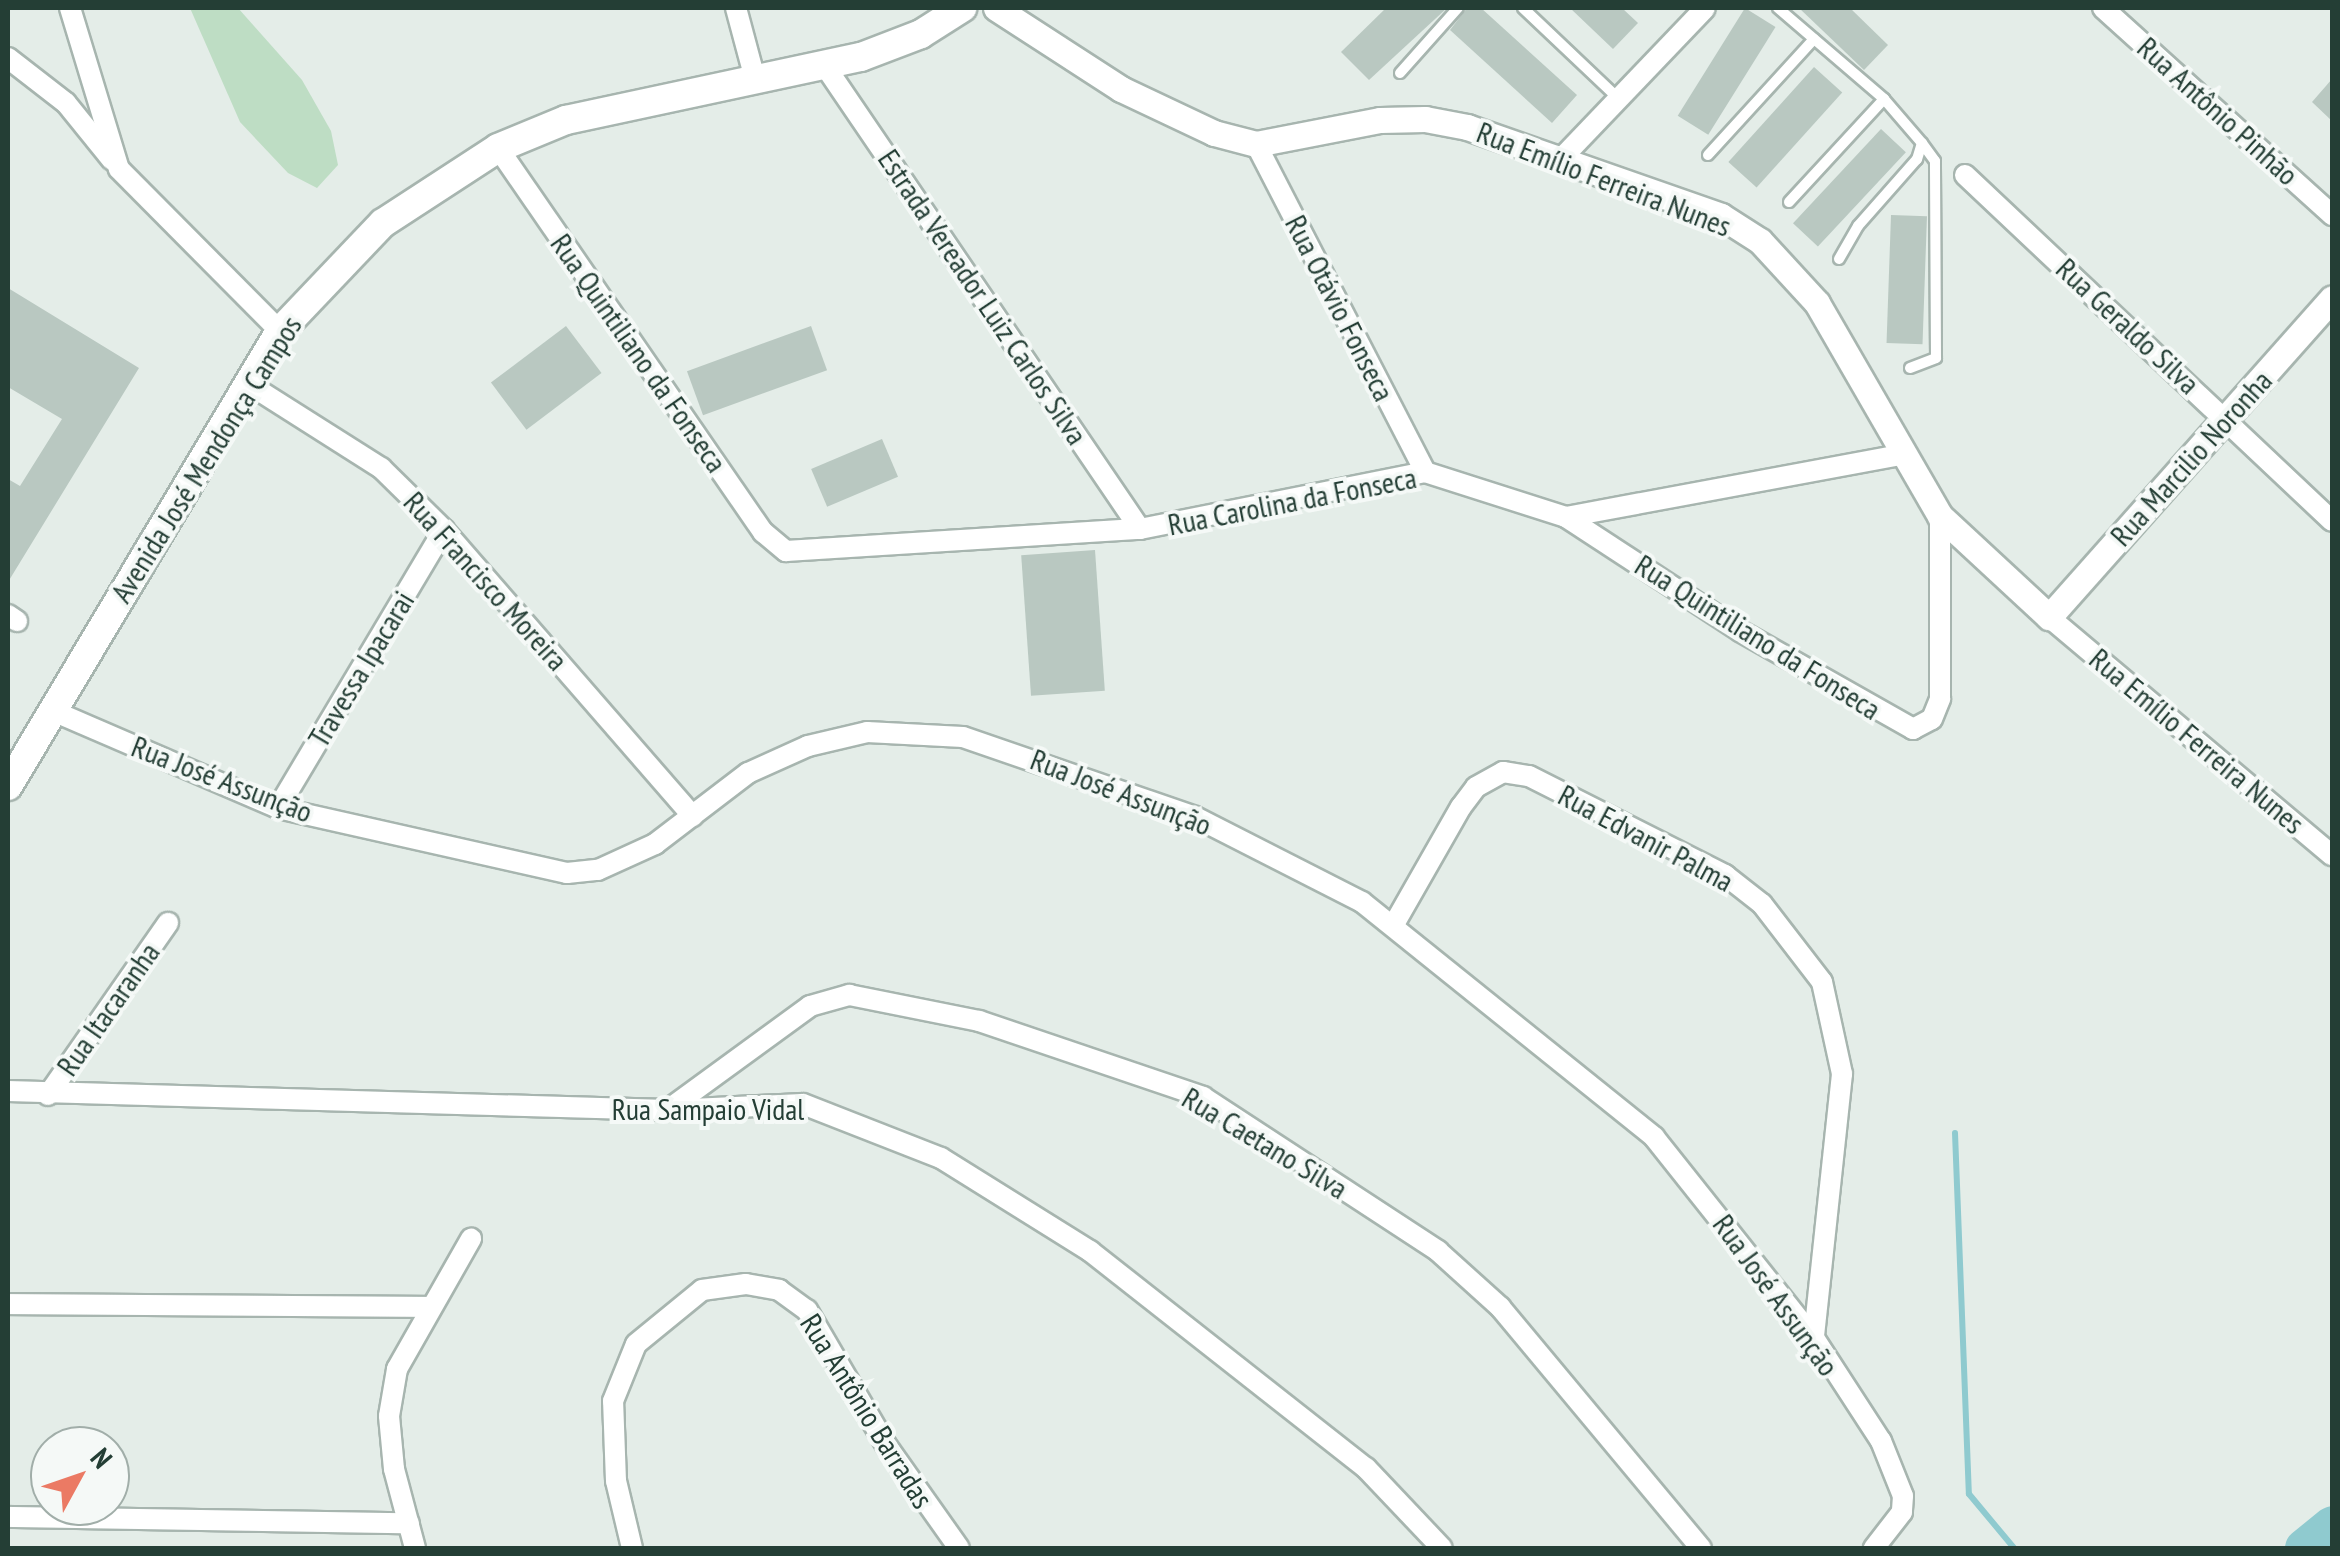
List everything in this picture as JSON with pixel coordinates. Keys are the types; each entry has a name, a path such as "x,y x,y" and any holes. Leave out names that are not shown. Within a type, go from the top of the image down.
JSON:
{"main road":[{"name":"Avenida José Mendonça Campos","path":"8,782 280,330 382,223 498,148 566,120 754,75 825,66 892,46 962,8"}],"street":[{"path":"70,8 119,169"},
{"path":"736,8 754,75"},
{"path":"996,8 1156,108 1256,144"},
{"path":"1559,160 1705,8"},
{"name":"Rua Antônio Pinhão","path":"2103,8 2332,215"},
{"path":"8,58 66,103 119,169 280,330"},
{"name":"Estrada Vereador Luiz Carlos Silva","path":"825,66 1140,529"},
{"name":"Rua Emílio Ferreira Nunes","path":"1256,144 1380,120 1425,120 1467,127 1721,216 1760,241 1817,303 1940,516 2049,617 2332,855"},
{"name":"Rua Otávio Fonseca","path":"1256,144 1425,472"},
{"name":"Rua Quintiliano da Fonseca","path":"498,148 763,532 786,551"},
{"name":"Rua Geraldo Silva","path":"1965,175 2332,521"},
{"name":"Rua Marcilio Noronha","path":"2049,617 2332,298"},
{"name":"Rua Francisco Moreira","path":"247,383 335,434 444,530 693,816"},
{"name":"Rua Carolina da Fonseca","path":"786,551 1140,529 1425,472 1566,518 1906,454"},
{"name":"Rua Quintiliano da Fonseca","path":"1566,518 1740,632 1912,729 1932,719 1940,699 1940,516"},
{"name":"Travessa Ipacarai","path":"278,808 444,530"},
{"name":"Rua José Assunção","path":"53,711 278,808 566,873 624,860 693,816 748,772 808,746 867,732 963,737 1195,817 1362,902 1654,1138 1814,1338 1881,1441 1903,1496 1902,1512 1874,1548"},
{"name":"Rua Edvanir Palma","path":"1394,926 1476,787 1503,772 1529,776 1692,859 1762,904 1822,982 1836,1024 1842,1074 1814,1338"},
{"name":"Rua Itacaranha","path":"48,1095 168,923"},
{"name":"Rua Caetano Silva","path":"668,1110 810,1006 849,995 980,1021 1202,1097 1438,1251 1500,1307 1700,1548"},
{"name":"Rua Sampaio Vidal","path":"8,1091 668,1110 803,1104 941,1158 1090,1251 1243,1365 1366,1468 1442,1548"},
{"path":"415,1548 394,1470 389,1416 398,1370 472,1239"},
{"name":"Rua Antônio Barradas","path":"632,1548 616,1481 613,1401 636,1344 702,1290 746,1284 778,1290 807,1310 886,1445 959,1548"},
{"path":"8,1304 430,1308"},
{"path":"8,1517 409,1522"}],"lane":[{"path":"1400,73 1458,8"},
{"path":"1522,8 1618,98"},
{"path":"1778,8 1884,99 1936,161 1936,358 1910,368"},
{"path":"1708,155 1814,39"},
{"path":"1788,202 1884,99"},
{"path":"1839,259 1858,226 1917,159 1922,142"}],"green space":[{"path":"190,8 238,8 302,80 331,131 338,165 317,188 288,173 240,122"}],"building":[{"path":"1386,8 1447,8 1369,80 1341,52"},
{"path":"1467,8 1481,8 1577,95 1552,123 1450,30"},
{"path":"1570,8 1622,8 1638,23 1613,49"},
{"path":"1745,8 1776,27 1708,135 1678,116"},
{"path":"1799,8 1850,8 1888,45 1864,70"},
{"path":"1814,67 1842,92 1757,188 1728,162"},
{"path":"2332,79 2332,121 2312,102"},
{"path":"1881,129 1906,152 1818,247 1793,223"},
{"path":"1891,215 1927,216 1923,344 1887,343"},
{"path":"8,288 139,368 8,582 8,479 20,486 62,419 8,387"},
{"path":"566,326 602,373 526,430 491,383"},
{"path":"811,326 827,370 703,415 687,371"},
{"path":"882,439 898,477 827,507 811,469"},
{"path":"1095,550 1105,691 1031,696 1021,555"}],"waterway":[{"path":"1955,1133 1969,1494 2014,1548"},
{"path":"2304,1548 2332,1525"}]}
